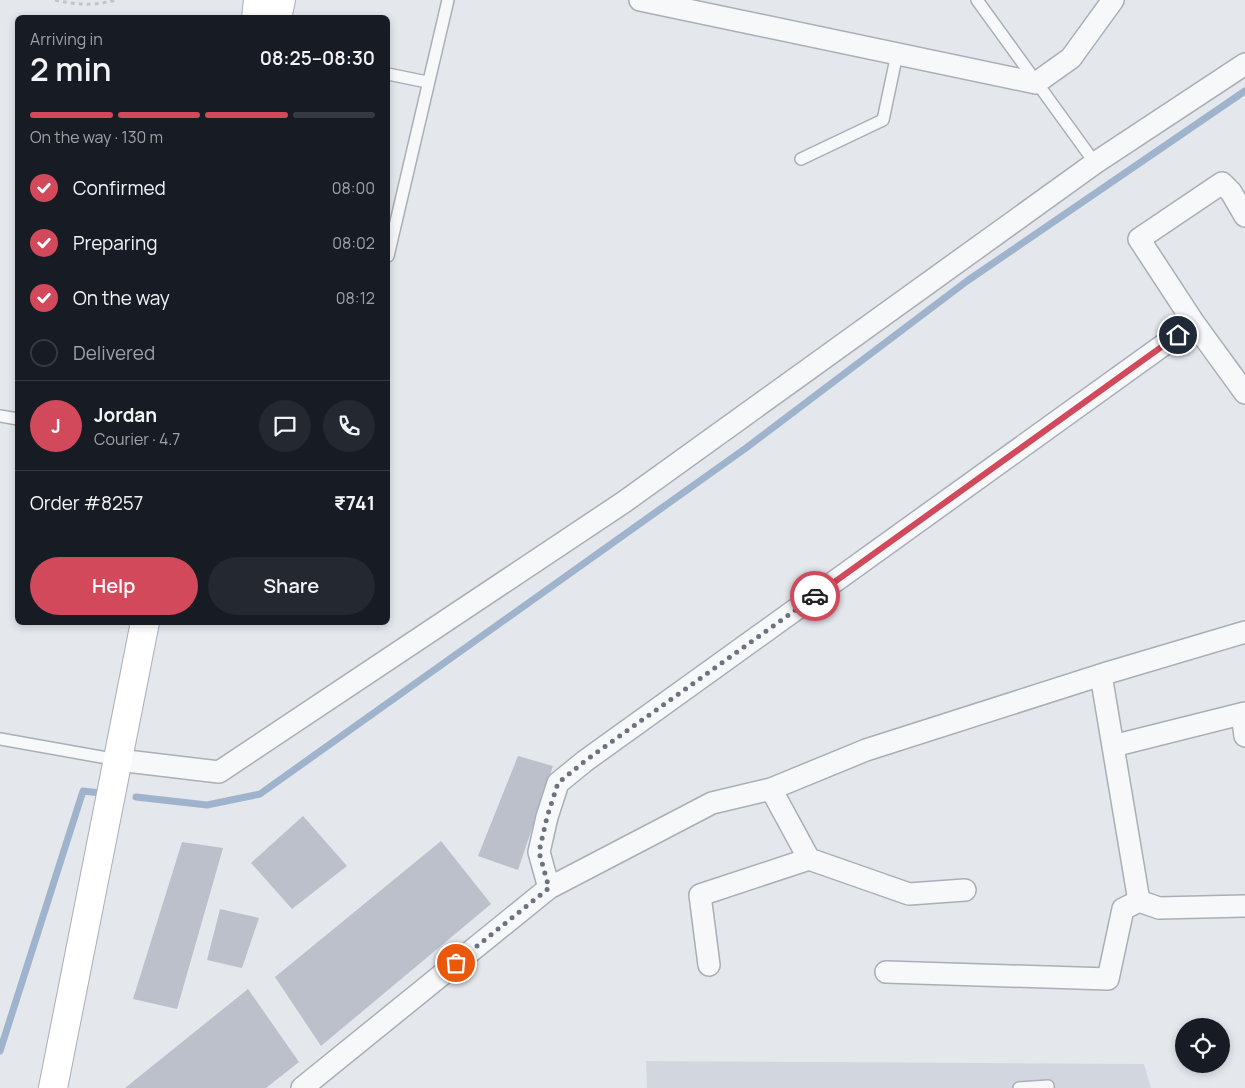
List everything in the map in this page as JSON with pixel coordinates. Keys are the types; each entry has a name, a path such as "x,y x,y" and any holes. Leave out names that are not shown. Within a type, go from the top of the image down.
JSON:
{"street":[{"path":"256,15 258,0"},
{"path":"278,15 281,0"},
{"path":"640,0 1036,83 1071,58 1113,0"},
{"path":"118,760 219,772 624,502 1095,163 1245,64"},
{"path":"1245,216 1238,188 1222,183 1139,239 1194,323 1245,393"},
{"path":"549,888 539,852 558,783 585,761 1194,323"},
{"path":"53,1088 144,625"},
{"path":"302,1088 549,888 712,803 770,789 866,750 1101,674 1245,632"},
{"path":"1101,674 1139,900"},
{"path":"1113,746 1243,713 1245,736"},
{"path":"770,789 809,859"},
{"path":"709,966 700,895 809,859 909,894 965,890"},
{"path":"1139,900 1160,908 1245,906"},
{"path":"886,972 1108,979 1123,909 1139,900"}],"lane":[{"path":"390,247 427,82 448,0"},
{"path":"977,0 1095,163"},
{"path":"800,159 883,120 897,54"},
{"path":"390,74 427,82"},
{"path":"0,416 15,418"},
{"path":"0,739 118,760"},
{"path":"1019,1088 1048,1086 1048,1088"}],"path":[{"path":"55,0 68,4 100,5 116,0"}],"shaded area":[{"path":"646,1061 1144,1064 1151,1088 647,1088"}],"building":[{"path":"518,756 553,766 518,870 478,856"},
{"path":"303,816 347,866 292,909 251,863"},
{"path":"441,841 491,904 321,1046 275,977"},
{"path":"182,842 223,848 177,1009 133,999"},
{"path":"220,909 259,918 242,968 207,960"},
{"path":"248,989 299,1062 266,1088 125,1088"}],"waterway":[{"path":"136,797 207,805 260,794 746,448 967,281 1245,91"},
{"path":"0,1051 83,791 100,793"}],"way so far":[{"path":"456,963 549,888 539,852 547,817 558,783 585,761 815,596"}],"route":[{"path":"815,596 1178,335"}]}
